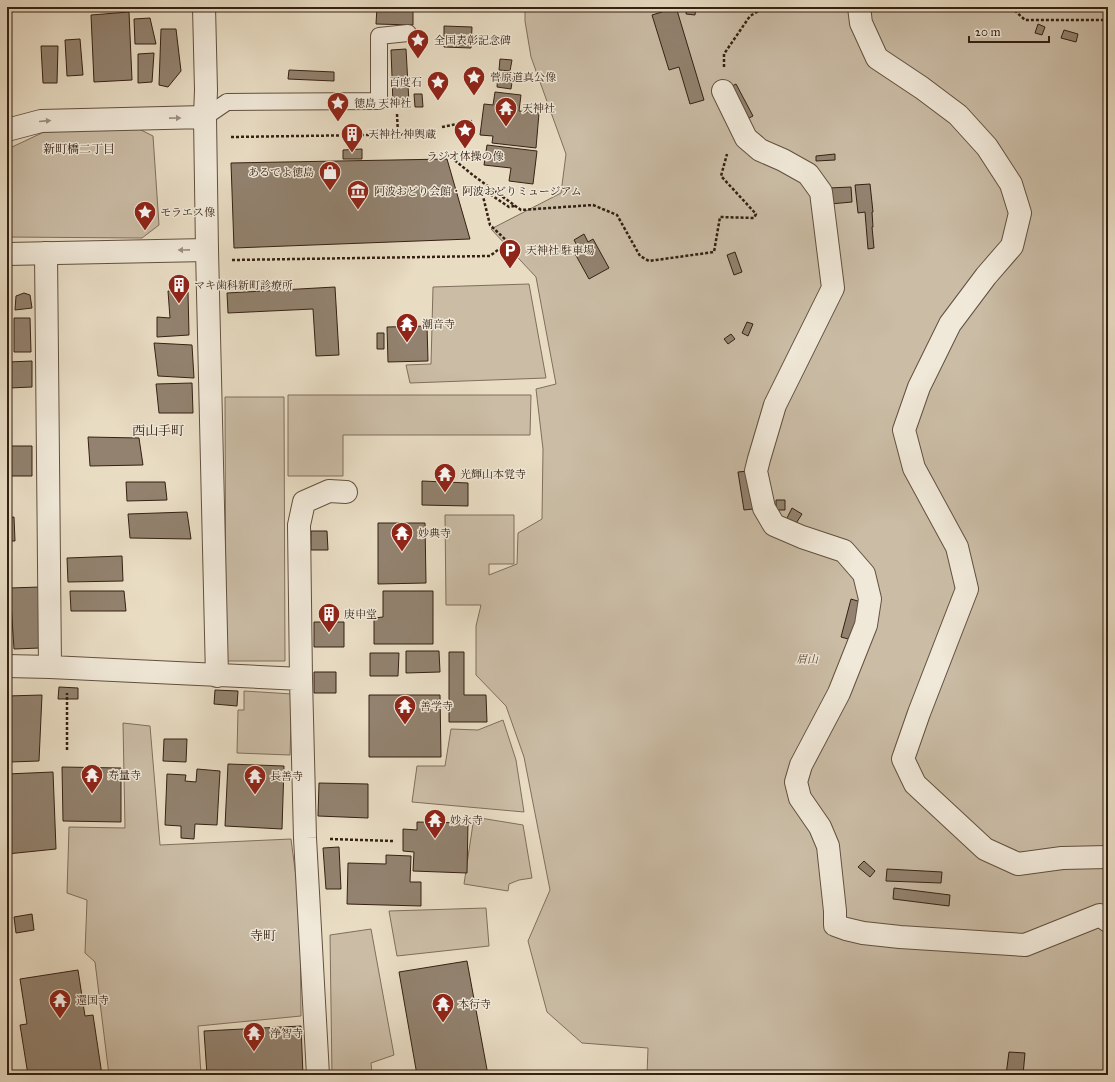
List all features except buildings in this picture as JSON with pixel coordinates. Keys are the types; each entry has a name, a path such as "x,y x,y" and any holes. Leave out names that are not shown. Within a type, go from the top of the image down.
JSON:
{"street":[{"path":"204,7 206,90 205,127 217,676"},
{"path":"859,7 861,22 877,58 922,88 958,115 987,147 1011,184 1020,213 1012,246 986,276 950,324 919,387 904,430 914,468 957,547 967,589 903,759 915,784 985,849 1018,864 1062,858 1108,857"},
{"path":"723,91 746,138 760,150 783,160 808,174 821,192 822,199 833,288 775,405 758,459 756,471 764,508 774,525 802,537 844,551 864,574 870,599 866,625 838,693 801,765 796,782 800,798 820,826 828,846 835,911 835,925 846,929 900,937 1025,945 1100,915 1108,921"},
{"path":"7,130 41,121 205,127"},
{"path":"46,253 59,668"},
{"path":"7,254 208,255"},
{"path":"318,1075 304,838 299,525 304,502 329,491 346,492"},
{"path":"7,666 301,679"}],"lane":[{"path":"205,127 227,102 379,101 379,36 408,33"}],"path":[{"path":"723,91 724,54 750,16 765,7"},
{"path":"1011,7 1025,20 1108,20"},
{"path":"397,113 398,134"},
{"path":"442,127 472,121"},
{"path":"205,127 436,134"},
{"path":"447,154 474,176 521,210 593,205 618,215 640,256 649,261 714,252 720,217 754,218 756,214 721,176 728,150"},
{"path":"208,255 490,256 508,242 490,225 481,188 509,207 516,206"},
{"path":"59,668 66,750"},
{"path":"304,838 393,841"}],"green space":[{"name":"眉山","path":"525,7 1108,7 1108,1075 647,1075 648,1048 582,1043 547,1012 528,941 550,890 524,757 506,706 476,675 476,626 481,605 446,605 445,515 514,515 514,564 489,564 489,575 517,564 518,533 542,519 543,449 536,389 556,384 536,277 491,229 561,193 566,154 531,57 525,21"},
{"path":"137,128 153,136 159,225 142,238 7,237 7,147 12,147 44,132"},
{"path":"529,284 546,378 410,383 406,365 431,364 433,287"},
{"path":"288,395 531,395 530,435 343,435 343,476 288,476"},
{"path":"225,397 284,397 285,661 226,661"},
{"path":"244,691 292,694 290,755 237,753 238,710 244,710"},
{"path":"503,720 516,760 524,812 412,802 417,766 445,766 451,729 478,730"},
{"path":"123,723 150,726 160,845 291,839 300,908 301,1016 198,1026 201,1075 109,1075 95,962 85,953 87,900 67,893 69,827 125,828"},
{"path":"474,817 523,825 532,878 519,880 509,884 508,891 464,884"},
{"path":"486,908 489,946 397,956 389,911"},
{"path":"371,929 394,1055 371,1063 372,1075 332,1075 330,935"}],"place":[{"name":"全国表彰記念碑","path":"418,60"},
{"name":"菅原道真公像","path":"474,96"},
{"name":"百度石","path":"438,102"},
{"name":"徳島 天神社","path":"338,122"},
{"name":"天神社","path":"506,128"},
{"name":"ラジオ体操の像","path":"465,150"},
{"name":"天神社 神輿蔵","path":"352,154"},
{"name":"あるでよ徳島","path":"330,192"},
{"name":"阿波おどり会館・阿波おどりミュージアム","path":"358,210"},
{"name":"モラエス像","path":"145,232"},
{"name":"天神社 駐車場","path":"510,270"},
{"name":"マキ歯科新町診療所","path":"179,304"},
{"name":"潮音寺","path":"407,344"},
{"name":"光輝山本覚寺","path":"445,494"},
{"name":"妙典寺","path":"402,552"},
{"name":"庚申堂","path":"329,634"},
{"name":"善学寺","path":"405,726"},
{"name":"寿量寺","path":"92,794"},
{"name":"長善寺","path":"255,796"},
{"name":"妙永寺","path":"435,840"},
{"name":"還国寺","path":"60,1020"},
{"name":"本行寺","path":"443,1024"},
{"name":"浄智寺","path":"254,1052"}],"district":[{"name":"新町橋二丁目","path":"79,149"},
{"name":"西山手町","path":"158,431"},
{"name":"寺町","path":"263,936"}]}
